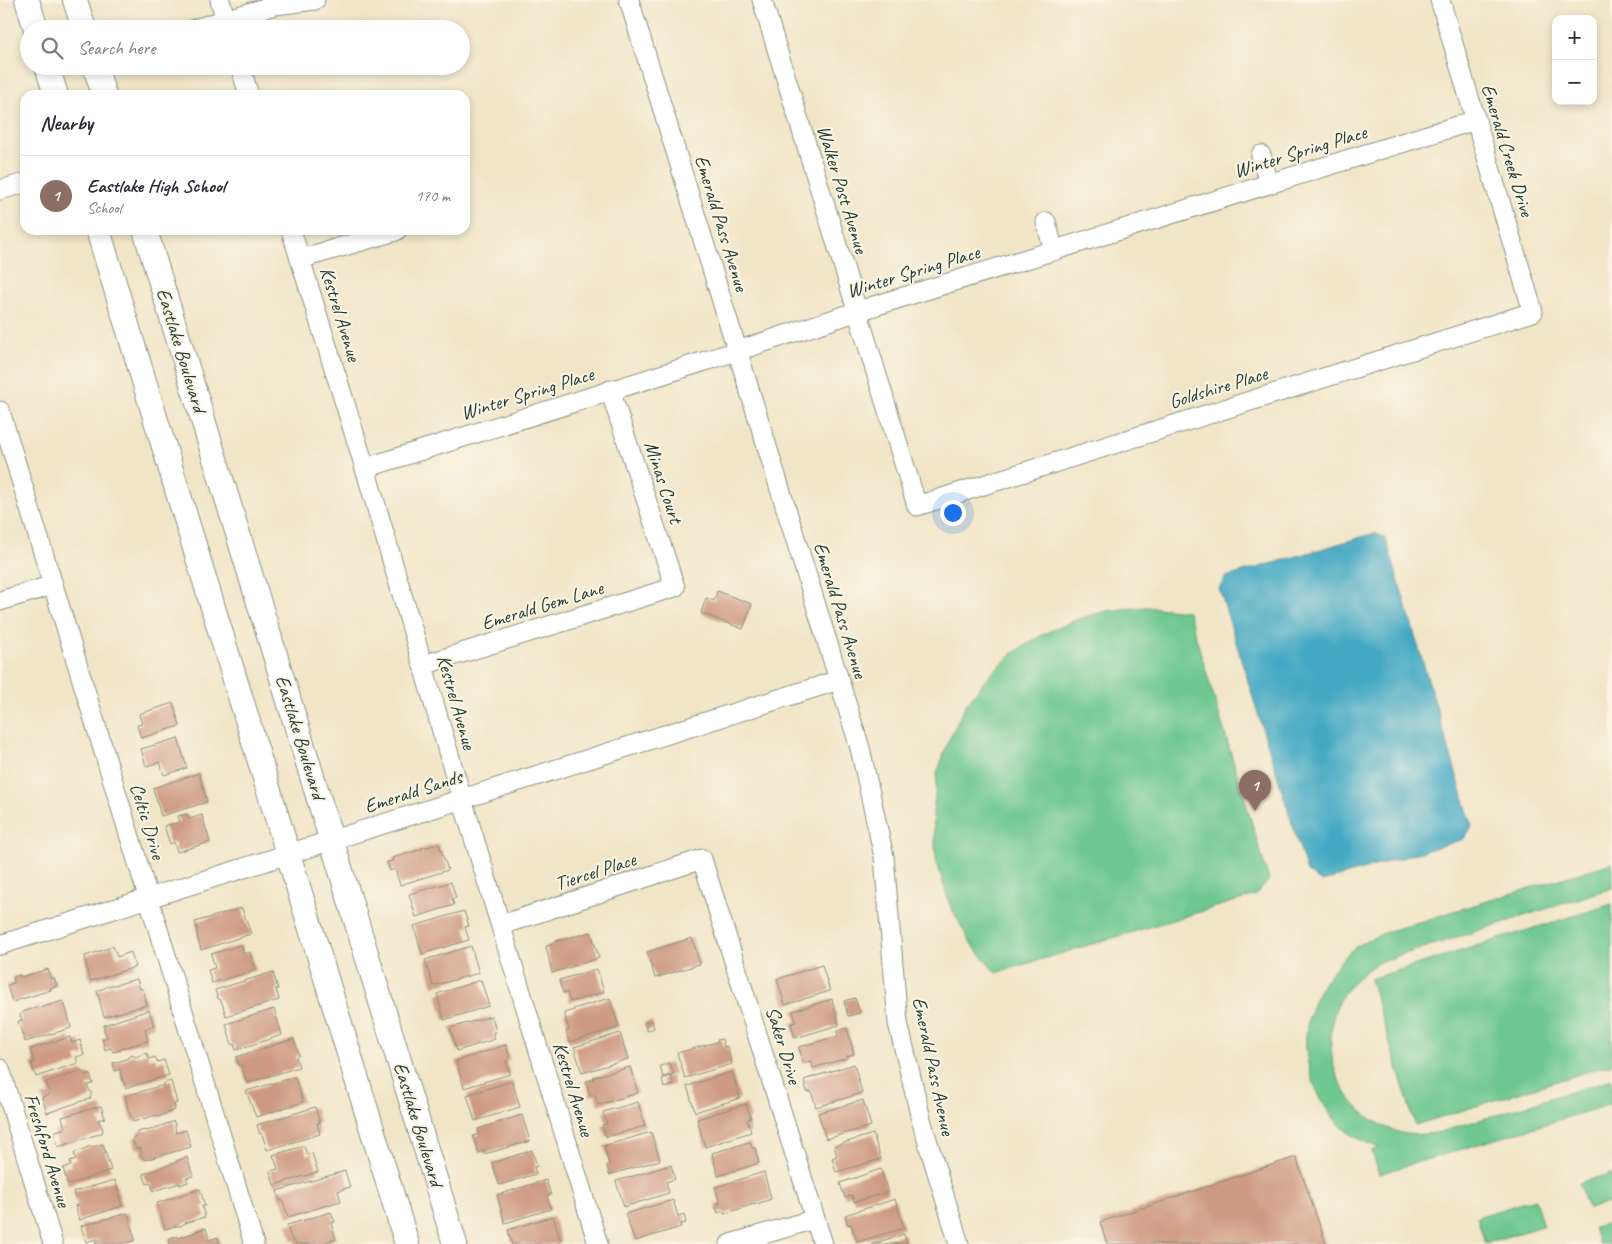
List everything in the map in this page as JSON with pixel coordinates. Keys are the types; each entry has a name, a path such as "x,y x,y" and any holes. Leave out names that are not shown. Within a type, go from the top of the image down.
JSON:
{"main road":[{"path":"27,0 33,20"},
{"path":"75,0 81,20"},
{"path":"50,75 54,90"},
{"path":"98,75 102,90"},
{"path":"100,235 407,1244"},
{"name":"Eastlake Boulevard","path":"147,235 455,1244"}],"street":[{"path":"220,0 226,20"},
{"path":"237,20 275,5 315,0"},
{"name":"Emerald Pass Avenue","path":"630,0 860,748 884,857 898,1023 922,1123 959,1244"},
{"name":"Walker Post Avenue","path":"762,0 917,506"},
{"name":"Emerald Creek Drive","path":"1440,0 1533,312"},
{"path":"243,75 247,90"},
{"name":"Winter Spring Place","path":"365,468 857,312 1476,120"},
{"path":"1262,155 1269,184"},
{"path":"0,190 20,184"},
{"path":"1046,222 1054,251"},
{"name":"Kestrel Avenue","path":"293,235 365,468 462,799 598,1244"},
{"path":"300,259 382,235"},
{"name":"Goldshire Place","path":"917,506 1533,312"},
{"name":"Minas Court","path":"610,390 675,587"},
{"name":"Celtic Drive","path":"0,411 254,1244"},
{"path":"0,601 53,585"},
{"name":"Emerald Gem Lane","path":"423,665 675,587"},
{"name":"Emerald Sands","path":"0,945 839,680"},
{"name":"Tiercel Place","path":"501,925 702,859"},
{"name":"Saker Drive","path":"702,859 823,1244"},
{"name":"Freshford Avenue","path":"0,1069 53,1244"},
{"path":"730,1244 815,1220"}],"green space":[{"path":"1147,607 1188,611 1269,880 1256,895 996,973 969,941 949,903 936,859 933,814 937,774 948,742 965,706 986,679 1013,653 1045,633 1081,618 1110,610"},
{"path":"1612,863 1612,888 1379,962 1363,973 1340,999 1333,1020 1331,1043 1332,1059 1336,1074 1351,1100 1374,1120 1387,1128 1402,1133 1416,1135 1440,1132 1612,1079 1612,1104 1379,1174 1372,1151 1380,1148 1352,1135 1333,1117 1319,1095 1308,1063 1306,1032 1309,1017 1321,987 1331,973 1354,948 1389,931"},
{"path":"1612,904 1612,1064 1415,1125 1370,979"},
{"path":"1612,1173 1612,1202 1588,1209 1579,1183"},
{"path":"1535,1199 1543,1226 1485,1243 1477,1217"},
{"path":"1612,1222 1612,1244 1599,1244 1594,1227"}],"water":[{"path":"1375,533 1386,539 1472,826 1464,839 1322,882 1307,872 1219,588 1226,577"}],"building":[{"path":"717,591 752,604 743,629 701,613 706,598 714,601"},
{"path":"173,703 180,726 141,738 137,725 142,724 139,714"},
{"path":"178,738 187,768 164,775 160,762 146,766 141,749"},
{"path":"199,773 207,802 161,816 153,788"},
{"path":"187,814 189,819 202,815 210,842 177,852 174,842 170,844 164,826 180,822 178,816"},
{"path":"439,844 448,870 400,885 395,869 390,871 387,862 393,861 392,858"},
{"path":"451,882 456,898 452,899 454,905 416,917 409,894"},
{"path":"242,908 251,934 201,950 195,922"},
{"path":"464,911 469,926 465,927 469,940 422,954 414,926"},
{"path":"591,932 599,958 552,973 546,946 553,944 553,942"},
{"path":"692,938 700,964 655,978 647,952"},
{"path":"241,945 244,954 250,952 256,970 212,983 208,970 215,968 211,954"},
{"path":"113,946 117,957 131,952 135,967 91,981 88,975 85,956"},
{"path":"471,946 479,973 433,986 425,960"},
{"path":"822,965 830,991 785,1005 777,979"},
{"path":"48,969 51,979 54,978 57,986 50,988 51,990 12,1002 7,985 14,983 13,977 20,975 21,977"},
{"path":"597,969 604,992 570,1002 567,992 563,993 559,980"},
{"path":"273,972 279,1000 226,1016 215,990"},
{"path":"137,979 140,989 143,989 147,1005 104,1017 97,991 111,985"},
{"path":"481,980 489,1006 444,1020 437,994"},
{"path":"610,998 619,1027 569,1042 566,1031 569,1030 564,1013"},
{"path":"855,998 860,1013 848,1016 844,1001"},
{"path":"832,999 839,1025 795,1038 791,1023 796,1022 793,1011"},
{"path":"63,1001 71,1028 25,1042 18,1021 22,1020 20,1015 22,1012"},
{"path":"274,1009 282,1035 236,1050 234,1044 232,1045 226,1024"},
{"path":"149,1010 154,1026 145,1029 148,1041 113,1052 111,1048 105,1050 102,1039 107,1037 104,1025"},
{"path":"492,1016 496,1032 493,1032 495,1039 457,1051 450,1028"},
{"path":"652,1021 654,1028 647,1031 644,1023"},
{"path":"847,1028 854,1054 847,1056 847,1058 813,1068 811,1061 803,1063 799,1047 838,1036 837,1031"},
{"path":"620,1033 628,1059 582,1073 574,1047"},
{"path":"70,1037 72,1043 80,1040 84,1055 76,1057 78,1063 36,1077 31,1063 34,1063 30,1049"},
{"path":"294,1039 299,1055 296,1057 299,1067 247,1083 236,1057"},
{"path":"722,1039 724,1047 727,1046 732,1064 685,1078 677,1053"},
{"path":"506,1045 510,1060 506,1061 510,1074 464,1088 456,1061"},
{"path":"147,1053 149,1059 155,1057 157,1062 164,1060 169,1075 126,1088 120,1069 115,1071 113,1063 133,1055 135,1057"},
{"path":"670,1063 674,1074 663,1077 660,1066"},
{"path":"854,1064 862,1093 816,1107 811,1091 807,1092 804,1080"},
{"path":"630,1067 638,1093 598,1105 595,1095 590,1096 586,1081 594,1079 593,1077"},
{"path":"82,1071 85,1075 90,1074 93,1084 87,1085 91,1098 47,1113 42,1097 50,1094 46,1082"},
{"path":"732,1072 740,1098 695,1112 687,1086"},
{"path":"671,1076 674,1085 664,1088 662,1079"},
{"path":"295,1077 303,1102 256,1117 246,1091"},
{"path":"171,1081 177,1103 174,1104 174,1110 158,1117 156,1115 133,1122 125,1096 164,1085 164,1083"},
{"path":"512,1081 520,1107 475,1121 467,1095"},
{"path":"863,1100 871,1126 826,1139 818,1113"},
{"path":"638,1102 645,1126 606,1137 602,1125 607,1124 603,1112"},
{"path":"746,1104 751,1118 747,1120 751,1132 705,1147 697,1119"},
{"path":"101,1106 105,1118 98,1120 103,1129 102,1133 58,1147 54,1132 65,1128 62,1117"},
{"path":"315,1107 320,1123 317,1123 320,1134 267,1150 257,1125"},
{"path":"522,1115 530,1141 485,1154 484,1151 479,1153 473,1136 479,1134 478,1129"},
{"path":"174,1121 176,1133 186,1130 191,1147 145,1160 141,1155 141,1148 136,1149 132,1139 137,1137 137,1132 147,1131"},
{"path":"651,1132 660,1160 609,1175 607,1165 609,1164 604,1146"},
{"path":"873,1134 881,1159 836,1172 832,1158 837,1156 834,1146"},
{"path":"750,1142 752,1148 755,1148 759,1163 718,1176 712,1153"},
{"path":"103,1144 111,1170 68,1185 63,1168 71,1166 70,1161 76,1159 74,1153 91,1146"},
{"path":"304,1146 307,1155 312,1153 318,1172 274,1185 270,1171 278,1169 273,1155"},
{"path":"532,1150 537,1166 534,1167 536,1174 499,1185 492,1163"},
{"path":"187,1157 193,1176 186,1178 188,1182 153,1191 151,1183 147,1184 143,1174"},
{"path":"1296,1157 1326,1244 1107,1244 1100,1222"},
{"path":"671,1165 675,1179 666,1182 669,1193 624,1207 616,1181"},
{"path":"881,1169 888,1192 854,1202 852,1195 845,1198 840,1183"},
{"path":"345,1171 350,1187 338,1191 341,1201 288,1217 277,1191"},
{"path":"764,1172 771,1199 724,1214 723,1211 718,1213 715,1205 720,1203 715,1187"},
{"path":"115,1180 122,1206 79,1220 75,1206 78,1205 73,1192"},
{"path":"546,1180 551,1195 547,1196 551,1209 505,1223 497,1195"},
{"path":"200,1189 205,1206 202,1206 205,1217 181,1226 165,1229 157,1203"},
{"path":"895,1199 904,1228 857,1242 851,1224 848,1225 845,1215"},
{"path":"673,1200 678,1216 684,1214 686,1223 680,1224 681,1227 635,1241 625,1214"},
{"path":"331,1212 335,1222 331,1223 336,1239 320,1244 296,1244 294,1240 292,1241 287,1225"},
{"path":"127,1213 134,1241 119,1244 96,1244 95,1242 98,1239 86,1242 81,1226"},
{"path":"553,1216 561,1242 556,1244 512,1244 508,1230"},
{"path":"206,1228 209,1240 218,1237 220,1244 170,1244 170,1238 177,1236 178,1238"},
{"path":"904,1234 907,1244 872,1244"}],"place":[{"name":"Eastlake High School","path":"1255,811"}]}
